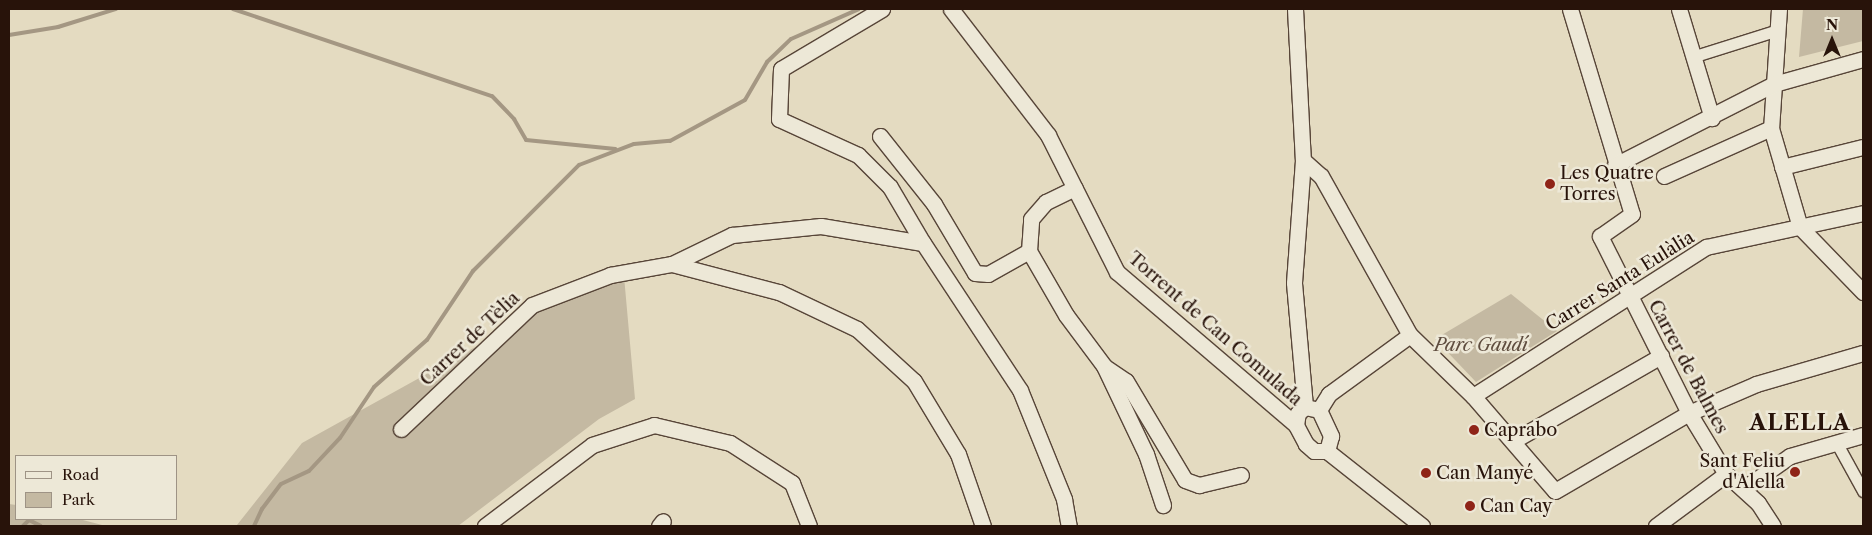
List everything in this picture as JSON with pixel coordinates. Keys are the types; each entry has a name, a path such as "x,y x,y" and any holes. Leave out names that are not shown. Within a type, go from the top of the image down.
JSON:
{"street":[{"path":"882,9 781,69 779,118 858,155 890,187 923,243 1020,390 1064,499 1069,526"},
{"name":"Torrent de Can Comulada","path":"951,9 1048,135 1117,272 1296,425 1306,444 1314,451 1327,450"},
{"path":"1296,9 1303,160 1294,283 1312,409 1331,436 1327,450 1422,526"},
{"path":"1570,9 1615,166 1712,118 1774,84 1863,59"},
{"path":"1679,9 1712,118"},
{"path":"1779,9 1772,128 1782,167 1800,227 1862,289"},
{"path":"1692,57 1778,30"},
{"path":"1664,176 1772,128"},
{"path":"880,136 934,204 975,273 988,274 1029,251"},
{"path":"1782,167 1863,147"},
{"path":"1303,160 1321,176 1410,335 1473,396 1555,492 1688,413 1756,384 1863,353"},
{"name":"Carrer de Balmes","path":"1615,166 1632,214 1600,236 1688,413 1726,474 1744,489 1773,526"},
{"path":"1075,188 1046,202 1031,219 1029,251 1066,315 1104,366 1146,454 1163,505"},
{"name":"Carrer Santa Eulàlia","path":"1473,396 1706,247 1863,213"},
{"path":"672,264 732,235 821,226 923,243"},
{"name":"Carrer de Tèlia","path":"401,429 532,305 610,275 672,264 779,292 857,329 914,381 958,454 983,526"},
{"path":"1296,425 1298,413 1312,409 1329,394 1410,335"},
{"path":"1513,441 1661,356"},
{"path":"1104,366 1126,381 1185,480 1199,485 1241,475"},
{"path":"486,526 592,445 654,425 730,443 792,483 809,526"},
{"path":"1744,489 1790,456 1863,435"},
{"path":"1834,443 1863,491"},
{"path":"1656,526 1726,474"}],"green space":[{"path":"1803,9 1863,9 1863,41 1799,57"},
{"path":"623,265 635,399 599,419 458,526 232,526 237,525 302,443"},
{"name":"Parc Gaudí","path":"1511,294 1557,331 1476,382 1435,339"},
{"path":"9,504 15,505 15,520 83,520 106,526 9,526"}],"waterway":[{"path":"9,35 58,27 116,9"},
{"path":"233,9 492,96 514,119 526,140 616,149"},
{"path":"254,526 262,509 281,484 309,471 340,438 374,387 427,340 473,271 579,165 634,144 670,141 745,100 767,62 791,39 859,9"},
{"path":"23,526 29,520 41,526"}],"place":[{"name":"Les Quatre Torres","path":"1550,184"},
{"name":"Caprabo","path":"1474,430"},
{"name":"Sant Feliu d'Alella","path":"1795,472"},
{"name":"Can Manyé","path":"1426,473"},
{"name":"Can Cay","path":"1470,506"}],"district":[{"name":"ALELLA","path":"1800,423"}]}
